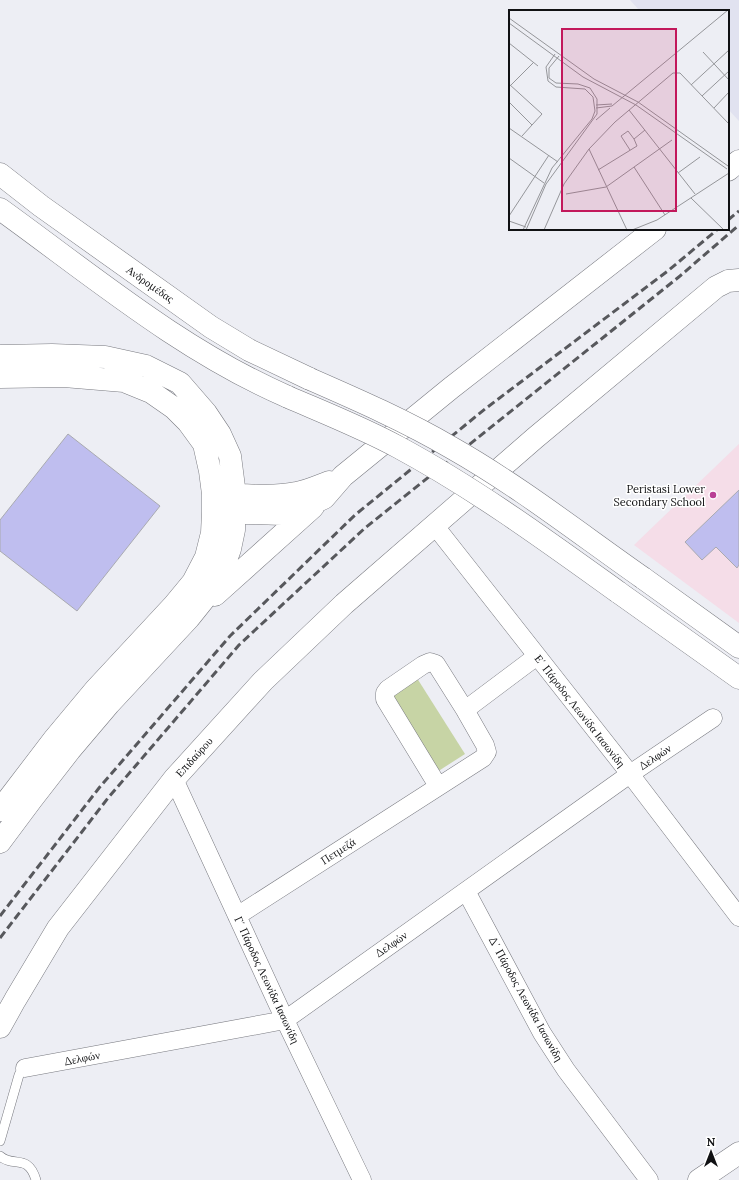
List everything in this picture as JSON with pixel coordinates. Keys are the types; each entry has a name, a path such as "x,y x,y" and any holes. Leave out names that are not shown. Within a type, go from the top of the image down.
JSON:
{"street":[{"path":"729,169 739,161"},
{"name":"Ανδρομέδας","path":"0,174 41,206 211,327 249,350 411,425 459,452 495,474 739,647"},
{"path":"0,209 139,312 194,348 234,371 398,447 515,518 739,678"},
{"path":"189,618 324,498 343,476 451,388 654,230"},
{"name":"Επιδαύρου","path":"0,1027 58,928 174,779 263,681 344,604 536,438 716,287 728,281 739,280"},
{"path":"0,356 105,357 146,366 180,383 206,413 220,434 230,456 235,503 234,530 230,549 222,571 209,593 189,618 109,704 70,750 0,842"},
{"path":"0,377 64,376 124,381 152,392 174,408 188,422 204,444 210,471 213,503 212,533 206,557 193,582 174,605 95,690 55,738 0,810"},
{"path":"235,503 262,495 296,493 311,490 343,476"},
{"path":"213,503 235,503 282,514 301,509 324,498"},
{"name":"Ε΄ Πάροδος Λεωνίδα Ιασωνίδη","path":"435,526 630,774 739,916"},
{"path":"465,710 537,656"},
{"name":"Πετμεζά","path":"237,916 483,758 487,752 486,745 436,664 430,662 423,665 388,689 385,693 385,699 438,786"},
{"name":"Δελφών","path":"25,1068 285,1020 630,774 713,718"},
{"name":"Γ΄ Πάροδος Λεωνίδα Ιασωνίδη","path":"174,779 285,1020 362,1180"},
{"name":"Δ΄ Πάροδος Λεωνίδα Ιασωνίδη","path":"466,891 542,1033 566,1070 649,1180"},
{"path":"699,1180 739,1154"}],"lane":[{"path":"0,1141 19,1075 25,1068"},
{"path":"0,1156 4,1159 25,1163 32,1171 36,1180"}],"shaded area":[{"path":"630,0 739,0 739,121 729,110 729,10 639,10"},
{"name":"Peristasi Lower Secondary School","path":"739,444 739,623 634,545"}],"green space":[{"path":"415,675 465,754 426,779 377,699"}],"building":[{"path":"68,434 160,506 77,611 0,551 0,520"},
{"path":"739,490 739,565 737,568 716,547 702,560 685,542"}],"railway":[{"path":"729,219 739,211"},
{"path":"0,938 108,798 239,645 365,528 680,276 739,225"},
{"path":"0,916 99,788 230,636 355,515 485,409 669,270 717,230"}],"place":[{"name":"Peristasi Lower Secondary School","path":"713,495"}]}
